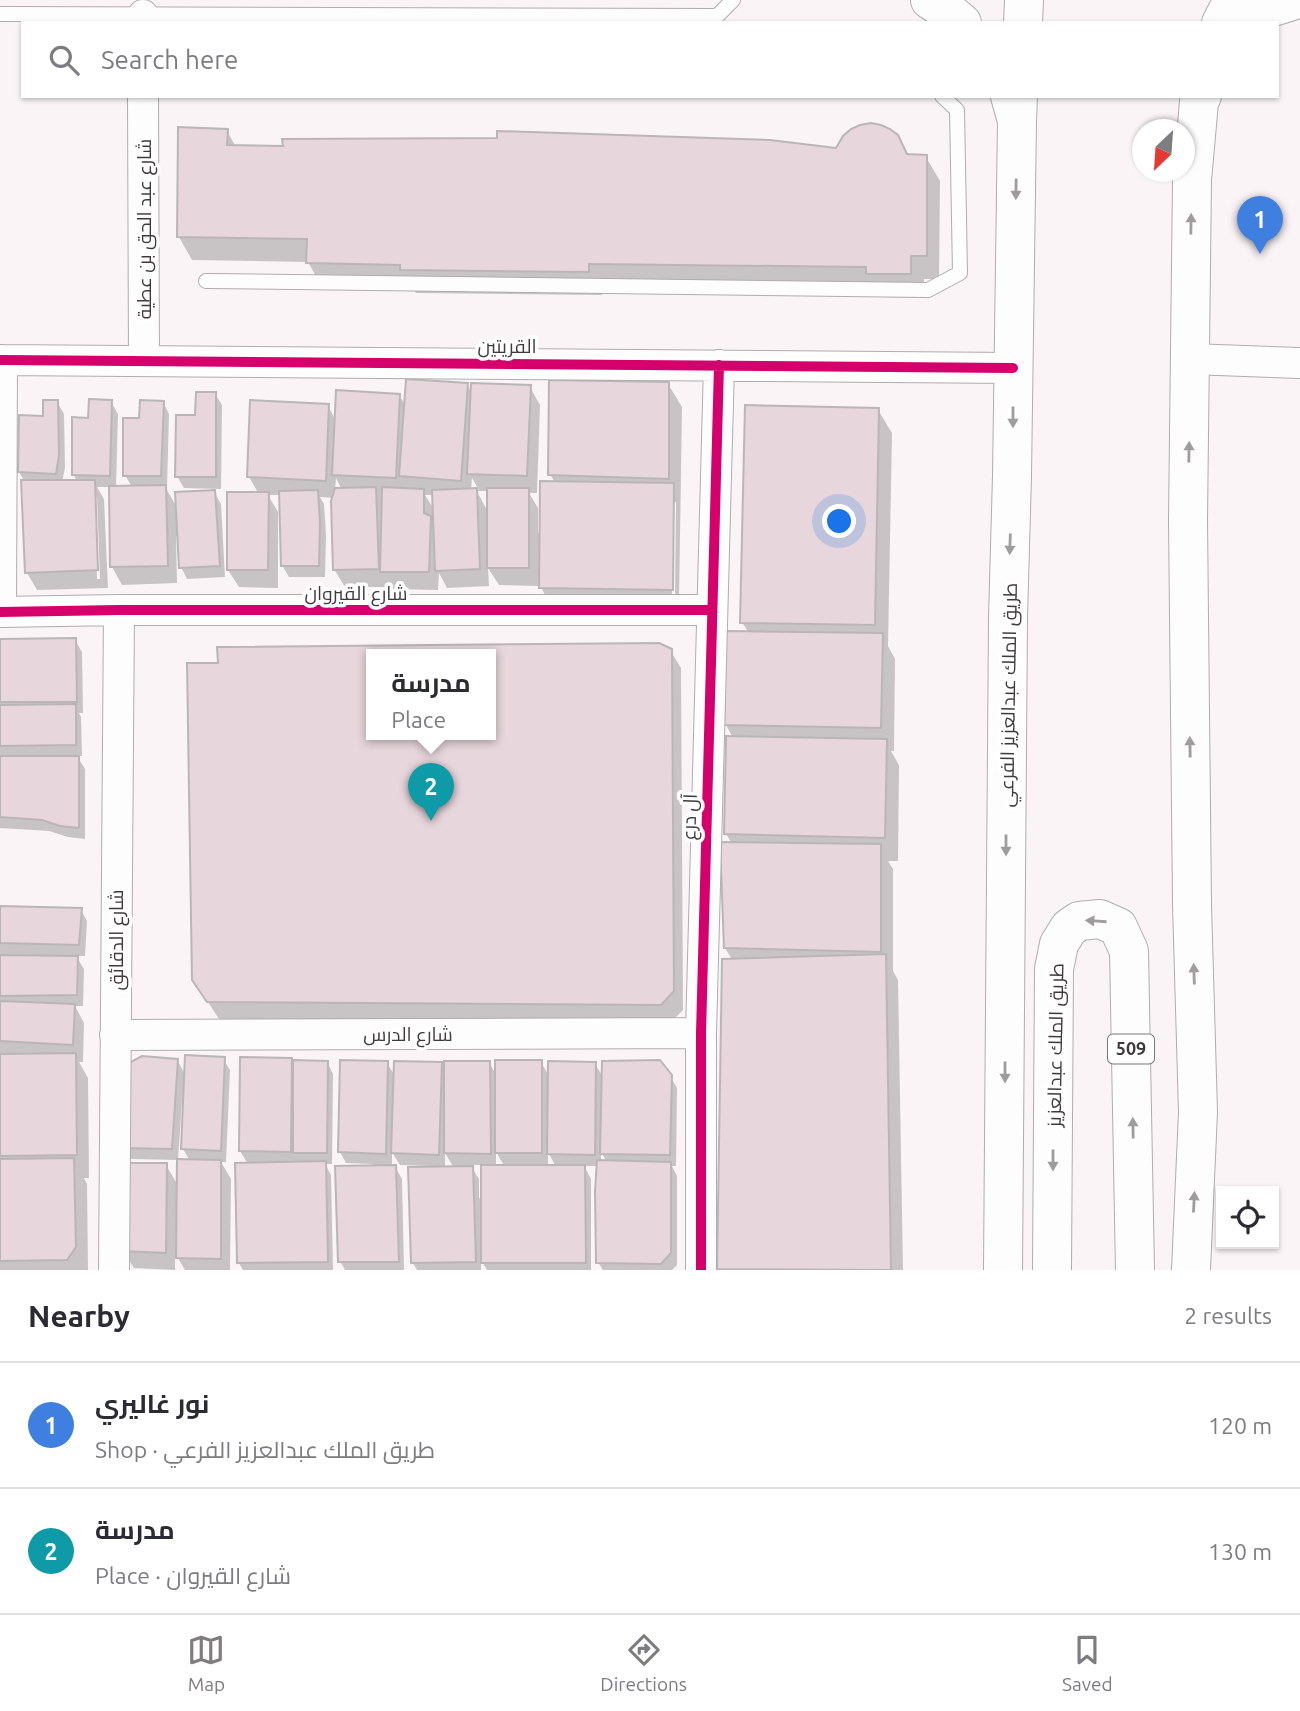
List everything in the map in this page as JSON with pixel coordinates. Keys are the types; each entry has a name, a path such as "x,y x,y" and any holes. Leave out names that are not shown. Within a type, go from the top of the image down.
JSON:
{"main road":[{"path":"930,0 960,21"},
{"path":"1023,21 1024,0"},
{"path":"1222,21 1233,0"},
{"path":"1252,21 1261,11 1295,0"},
{"path":"1191,1270 1198,1112 1191,877 1188,520 1192,180 1201,101"},
{"name":"طريق الملك عبدالعزيز الفرعي","path":"1003,1270 1015,104"},
{"name":"طريق الملك عبدالعزيز","path":"1052,1270 1055,969 1059,944 1069,928 1079,921 1100,919 1118,927 1129,951 1135,1270"}],"street":[{"name":"شارع عبد الحق بن عطية","path":"143,98 144,361"},
{"path":"1190,359 1300,363"},
{"name":"القريتين","path":"1,360 1013,368"},
{"path":"0,612 1,360"},
{"name":"آل درع","path":"701,1270 701,1033 719,365"},
{"name":"شارع الدقائق","path":"114,1270 119,610"},
{"name":"شارع القيروان","path":"0,612 712,610"},
{"name":"شارع الدرس","path":"116,1035 701,1033"}],"lane":[{"path":"0,14 143,19 718,16 733,0"},
{"path":"206,281 928,290 960,274 957,110 944,98"}],"building":[{"path":"871,123 890,129 898,135 907,154 927,155 927,256 911,256 911,274 866,274 866,267 589,264 589,272 400,270 400,265 306,263 307,239 177,237 178,127 228,129 227,145 283,146 282,139 497,138 497,131 770,140 836,148 851,129"},
{"path":"406,379 468,383 461,481 399,476"},
{"path":"549,380 669,382 669,479 548,475"},
{"path":"471,383 531,385 527,476 467,474"},
{"path":"336,390 400,394 396,478 332,475"},
{"path":"196,392 216,392 216,477 175,477 176,415 195,415"},
{"path":"89,399 112,400 110,476 72,475 72,417 88,418"},
{"path":"43,400 58,400 59,455 56,474 18,472 19,415 43,416"},
{"path":"140,400 164,401 161,476 123,476 123,418 139,418"},
{"path":"250,400 329,404 326,481 247,477"},
{"path":"745,405 879,408 875,625 740,623"},
{"path":"21,480 95,480 98,570 25,573"},
{"path":"540,481 674,483 673,590 539,588"},
{"path":"166,485 168,566 110,567 109,486"},
{"path":"376,487 379,569 333,570 331,501 335,488"},
{"path":"382,487 424,489 424,513 431,516 429,572 380,572"},
{"path":"477,488 480,569 435,571 432,490"},
{"path":"487,488 529,488 529,568 487,568"},
{"path":"215,490 220,566 179,568 175,492"},
{"path":"318,490 319,566 281,566 279,491"},
{"path":"227,492 269,492 268,570 227,570"},
{"path":"726,631 883,633 881,728 724,725"},
{"path":"76,638 77,702 0,702 0,639"},
{"path":"659,643 672,649 674,991 661,1005 207,1002 192,980 187,663 218,663 217,647"},
{"path":"76,704 76,745 0,746 0,705"},
{"path":"726,736 887,739 885,838 724,834"},
{"path":"0,756 79,756 79,828 42,820 0,817"},
{"path":"720,842 881,844 881,952 724,948"},
{"path":"0,906 82,908 79,945 0,943"},
{"path":"886,954 891,1270 717,1269 722,959"},
{"path":"0,955 78,956 77,995 0,996"},
{"path":"0,1001 75,1004 73,1045 0,1041"},
{"path":"76,1053 77,1155 0,1156 0,1054"},
{"path":"185,1055 225,1057 221,1151 181,1149"},
{"path":"142,1056 178,1059 172,1149 123,1148 121,1067"},
{"path":"240,1057 292,1058 291,1152 239,1151"},
{"path":"293,1060 328,1061 327,1153 293,1153"},
{"path":"340,1060 388,1061 386,1154 338,1152"},
{"path":"495,1060 542,1060 542,1153 495,1153"},
{"path":"660,1060 672,1075 670,1155 600,1154 602,1061"},
{"path":"394,1061 442,1062 439,1155 391,1153"},
{"path":"444,1061 490,1061 491,1154 444,1153"},
{"path":"548,1061 596,1062 595,1155 547,1154"},
{"path":"74,1158 76,1247 67,1260 0,1261 0,1159"},
{"path":"177,1159 221,1160 221,1259 176,1258"},
{"path":"597,1160 671,1162 671,1253 661,1264 596,1263"},
{"path":"326,1161 328,1262 237,1263 235,1163"},
{"path":"123,1163 167,1163 166,1253 121,1251"},
{"path":"396,1165 399,1262 338,1262 335,1166"},
{"path":"481,1165 585,1165 586,1263 481,1263"},
{"path":"473,1166 476,1262 411,1263 408,1167"}],"cycle path":[{"path":"0,360 1013,368"},
{"path":"701,1270 701,1033 719,365"},
{"path":"0,612 712,610"}],"place":[{"name":"نور غاليري","path":"1260,254"},
{"name":"مدرسة","path":"431,821"}]}
